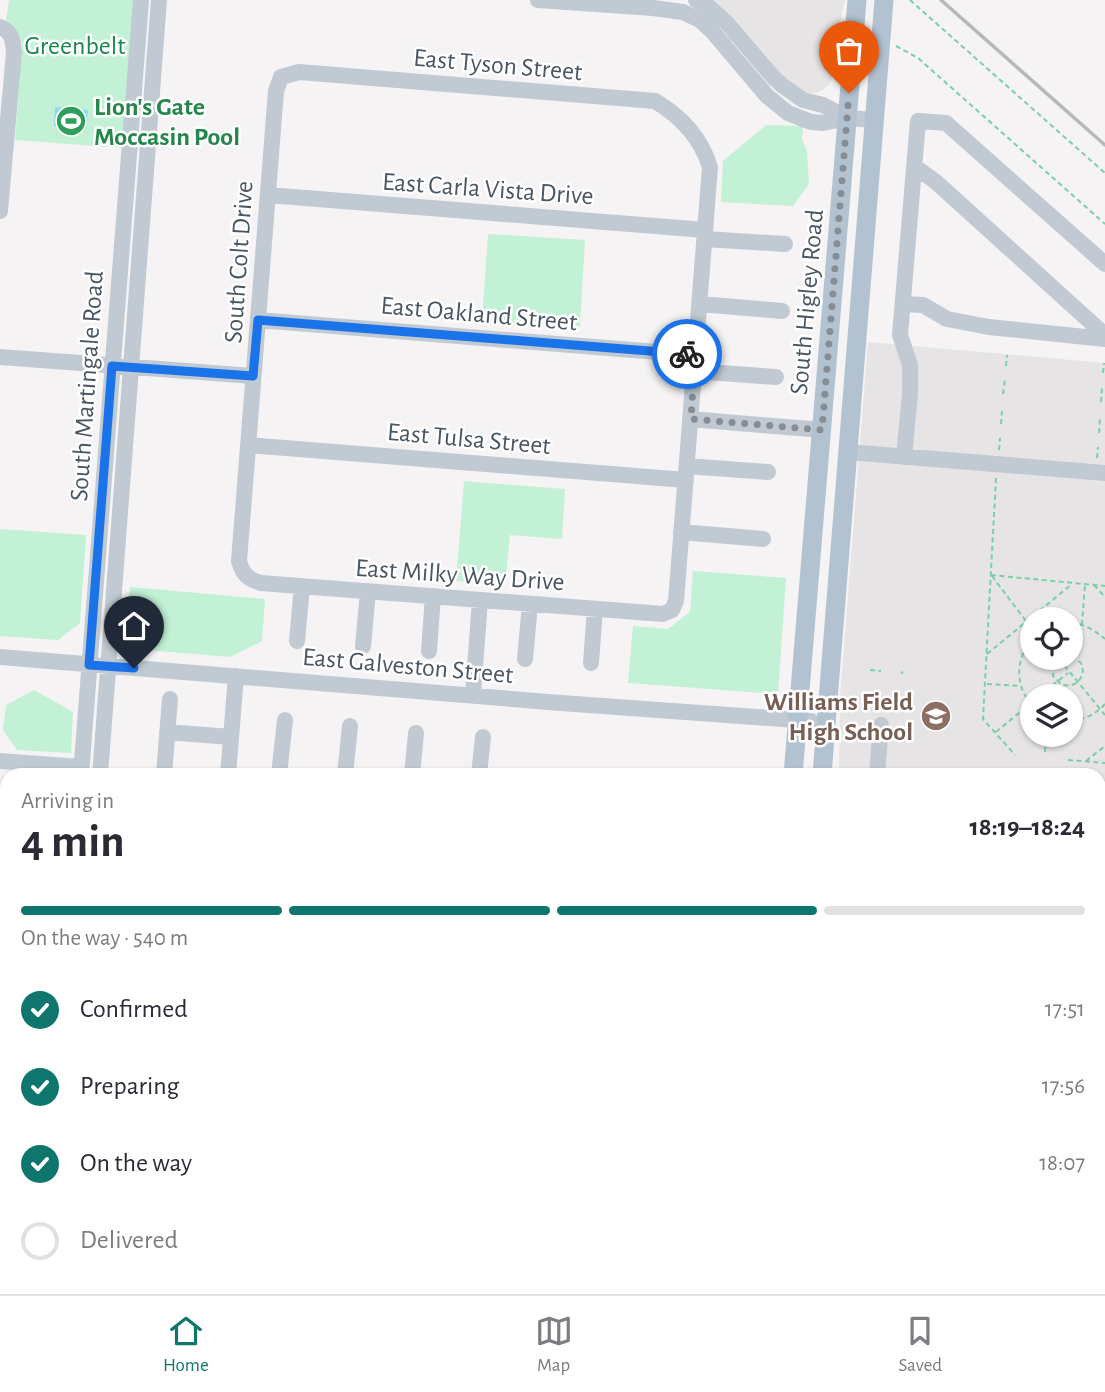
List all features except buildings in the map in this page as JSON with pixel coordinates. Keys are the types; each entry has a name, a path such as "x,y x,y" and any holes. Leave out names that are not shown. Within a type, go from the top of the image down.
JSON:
{"main road":[{"name":"South Higley Road","path":"794,768 804,720 822,430 857,0"},
{"name":"South Higley Road","path":"823,768 884,0"},
{"path":"822,430 835,441 832,484 843,509"}],"street":[{"name":"South Martingale Road","path":"81,768 141,0"},
{"name":"South Martingale Road","path":"101,768 159,0"},
{"path":"538,0 653,4 683,12 700,20 728,49 766,96 788,113 804,120 823,123 847,118 874,121"},
{"path":"696,0 709,7 727,23 783,86 803,100 822,105 847,118"},
{"path":"0,211 2,152 13,52 5,30"},
{"name":"East Tyson Street","path":"281,77 299,72 655,101 680,118 697,137 705,152 710,167 705,234"},
{"name":"South Colt Drive","path":"245,576 239,561 276,91 281,77"},
{"path":"904,457 910,365 900,335 918,121 946,123 1105,264"},
{"path":"915,166 936,182 1105,337"},
{"name":"East Carla Vista Drive","path":"268,195 705,234 785,244"},
{"path":"705,234 681,532 763,540"},
{"path":"903,303 923,305 947,319 989,327 1105,337"},
{"path":"699,304 782,311"},
{"name":"East Oakland Street","path":"258,320 695,363 776,377"},
{"path":"0,357 253,376"},
{"path":"691,419 822,430"},
{"name":"East Tulsa Street","path":"248,445 686,473 768,472"},
{"path":"848,452 1105,473"},
{"name":"East Milky Way Drive","path":"245,576 261,583 663,614 672,610 676,601 681,532"},
{"path":"297,641 302,586"},
{"path":"363,646 368,591"},
{"path":"429,651 433,596"},
{"path":"473,695 480,600"},
{"path":"525,659 530,604"},
{"path":"591,663 595,609"},
{"name":"East Galveston Street","path":"0,657 804,720"},
{"path":"229,768 236,676"},
{"path":"164,768 170,699"},
{"path":"280,768 285,720"},
{"path":"878,768 881,725"},
{"path":"346,768 350,726"},
{"path":"167,732 231,737"},
{"path":"413,768 416,733"},
{"path":"480,768 482,737"},
{"path":"0,761 57,768"}],"path":[{"path":"910,0 1105,173"},
{"path":"881,37 918,58 1105,224"},
{"path":"1006,366 1007,355"},
{"path":"1103,373 1104,363"},
{"path":"1003,394 1005,379"},
{"path":"1101,402 1102,387"},
{"path":"1001,424 1002,411"},
{"path":"1099,433 1100,419"},
{"path":"999,449 1000,438"},
{"path":"1097,459 1098,447"},
{"path":"997,474 983,719 1014,755"},
{"path":"991,575 1105,586"},
{"path":"991,575 1020,612"},
{"path":"1044,607 1074,583"},
{"path":"1083,611 1085,584"},
{"path":"1093,584 1105,597"},
{"path":"1083,625 1093,629 1105,639"},
{"path":"986,655 1020,627"},
{"path":"1020,659 1018,673 1020,684"},
{"path":"870,670 881,671"},
{"path":"1053,670 1057,682 1065,686 1078,682 1083,670"},
{"path":"1054,684 1070,672 1105,715"},
{"path":"987,684 1020,687"},
{"path":"1083,718 1105,704"},
{"path":"995,733 1020,713"},
{"path":"1085,761 1105,746"},
{"path":"1045,747 1045,752"},
{"path":"1068,760 1105,763"}],"shaded area":[{"path":"713,0 845,0 836,41 833,76 828,86 809,93 788,82 734,18"},
{"name":"Williams Field High School","path":"868,342 1105,363 1105,768 839,768 840,697"}],"green space":[{"name":"Greenbelt","path":"9,0 135,0 123,148 15,140 22,45 19,35 6,20"},
{"path":"766,125 803,126 802,140 807,151 809,184 793,206 721,202 723,161"},
{"path":"488,234 585,240 580,327 482,321"},
{"path":"464,481 565,489 562,539 510,535 505,585 456,581"},
{"path":"0,529 86,535 80,623 58,640 0,636"},
{"path":"693,571 786,578 778,694 628,683 633,626 668,629 690,612"},
{"path":"130,587 265,599 262,641 230,657 145,650 127,629"},
{"path":"34,690 73,712 71,753 17,750 3,730 6,705"}],"water":[{"path":"55,107 88,110 86,129 54,126"}],"railway":[{"path":"941,0 1105,145"}],"way so far":[{"path":"687,354 695,355 691,419 822,430 849,93"}],"place":[{"name":"Lion's Gate Moccasin Pool","path":"71,121"},
{"name":"Williams Field High School","path":"936,716"}],"route":[{"path":"134,668 89,665 112,366 253,376 258,320 687,354"}]}
